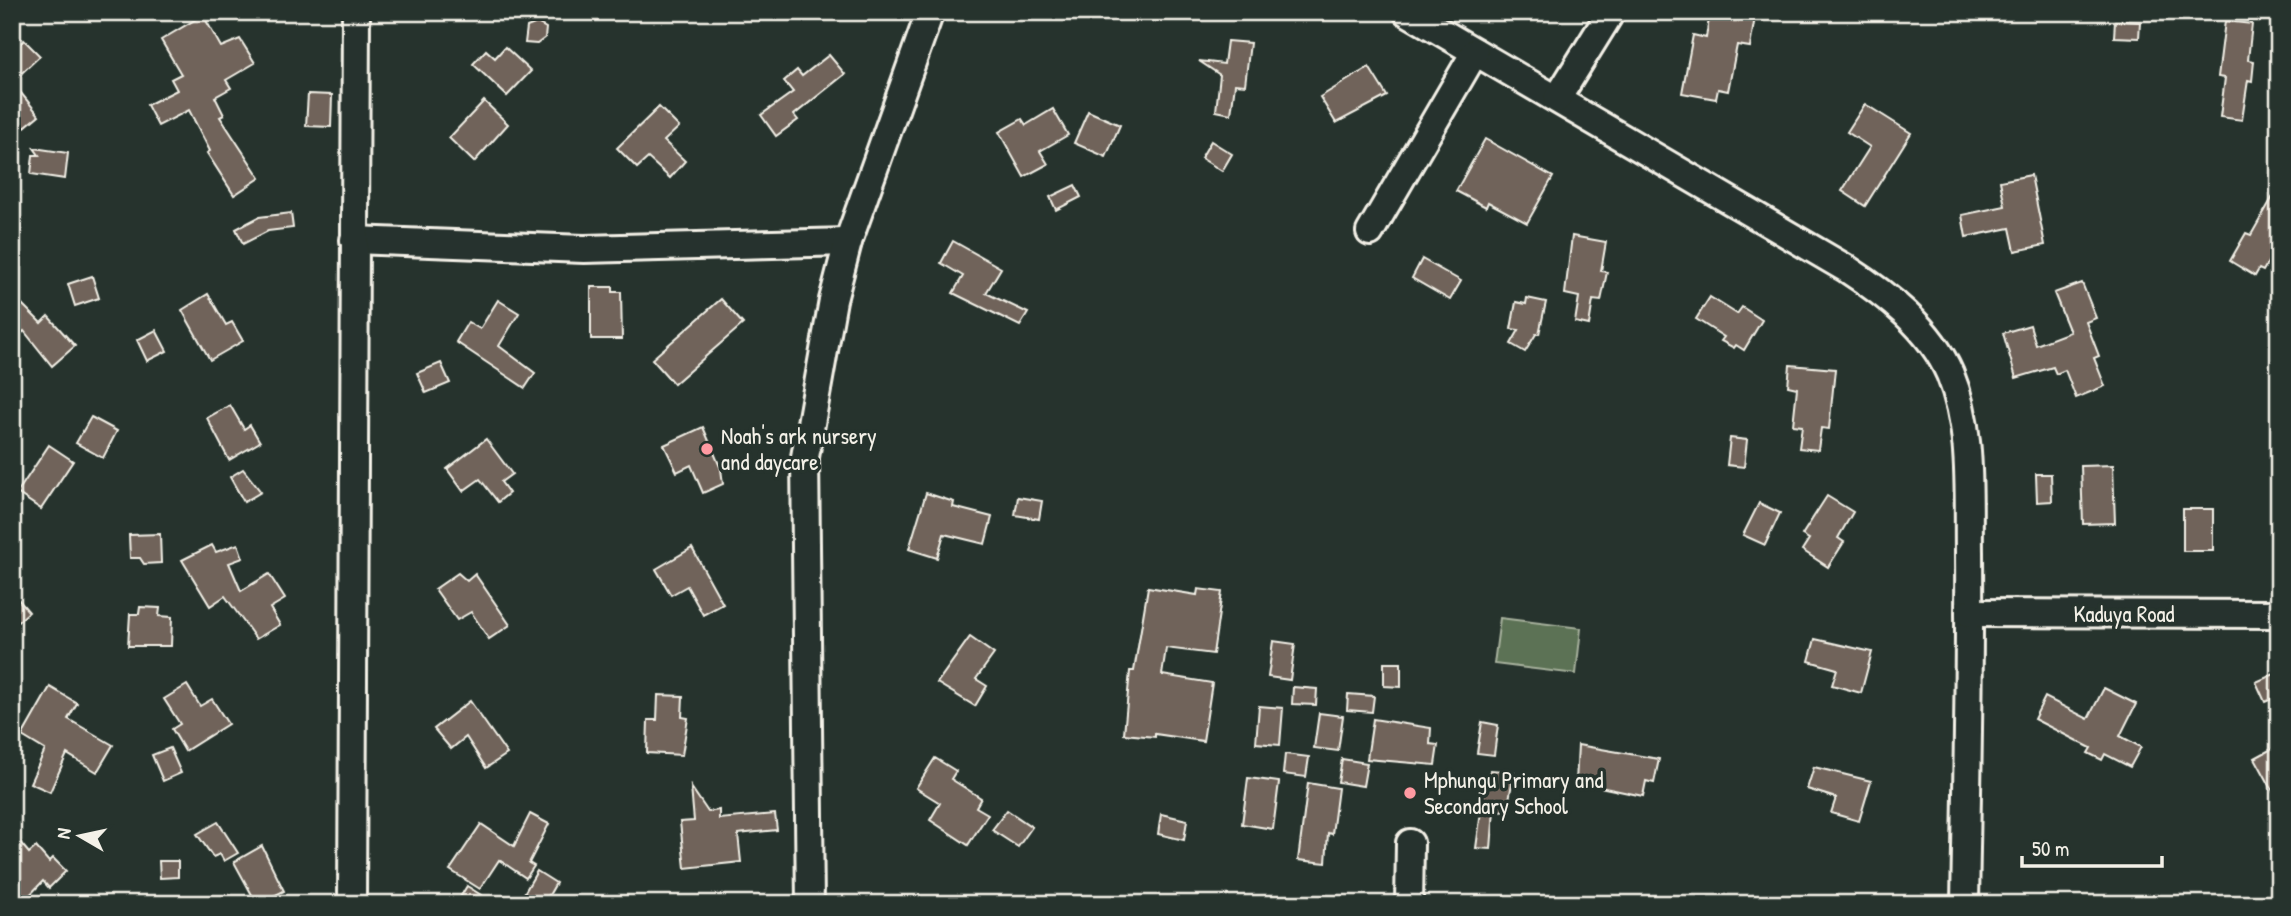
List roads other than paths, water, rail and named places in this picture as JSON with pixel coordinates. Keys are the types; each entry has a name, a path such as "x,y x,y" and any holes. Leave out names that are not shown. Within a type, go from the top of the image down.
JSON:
{"street":[{"path":"352,904 356,12"},
{"path":"810,904 805,457 833,300 848,242 930,12"},
{"path":"1407,12 1847,269 1895,302 1921,331 1948,371 1960,402 1968,472 1965,904"},
{"path":"1557,99 1611,12"},
{"path":"1370,232 1475,52"},
{"path":"354,240 584,249 848,242"},
{"name":"Kaduya Road","path":"1969,613 2279,614"},
{"path":"1409,904 1410,844"}],"place":[{"name":"Noah's ark nursery and daycare","path":"707,449"},
{"name":"Mphungu Primary and Secondary School","path":"1410,793"}]}
